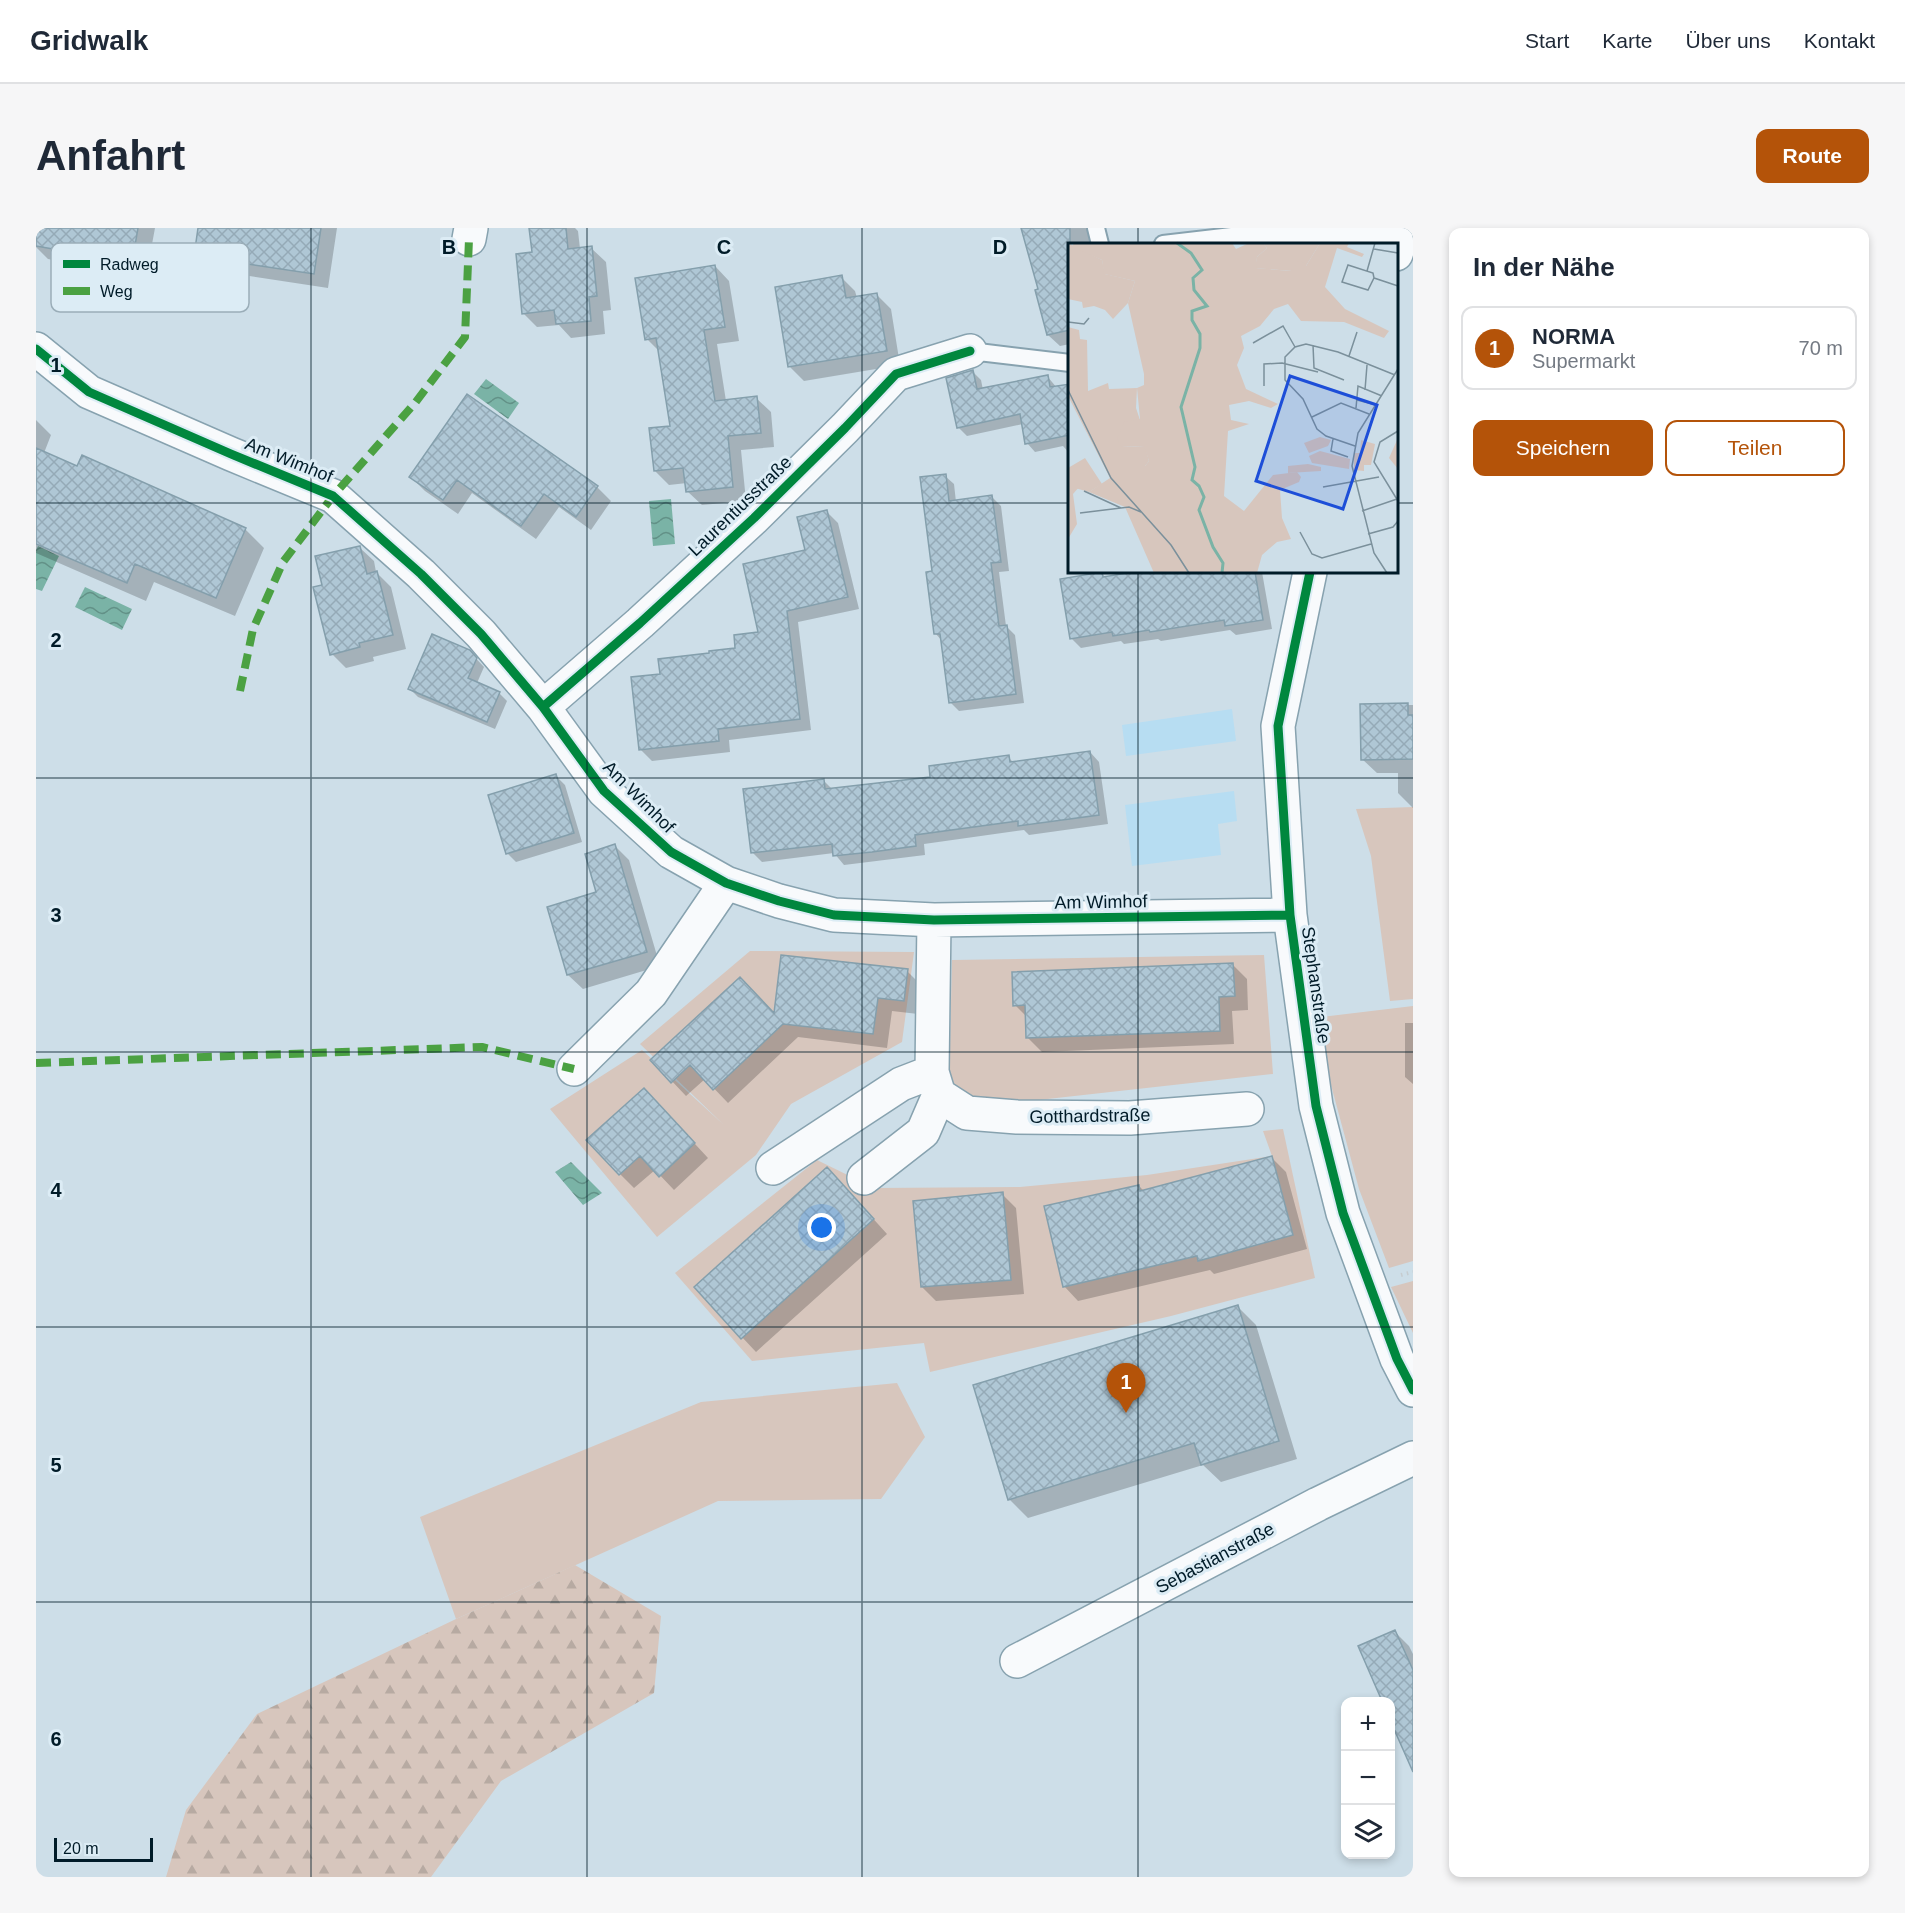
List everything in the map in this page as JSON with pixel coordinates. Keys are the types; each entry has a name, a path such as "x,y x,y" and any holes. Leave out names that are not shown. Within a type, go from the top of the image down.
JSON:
{"street":[{"name":"Am Wimhof","path":"36,349 89,392 333,496 421,574 481,634 543,707 604,791 671,852 726,883 779,901 834,915 934,920 1290,915"},
{"name":"Laurentiusstraße","path":"543,707 754,518 896,374 970,351"},
{"name":"Stephanstraße","path":"1310,573 1278,726 1290,915 1316,1106 1340,1203 1397,1359 1413,1390"},
{"path":"574,1070 651,993 726,883"},
{"path":"864,1178 923,1132 936,1083 934,920"},
{"path":"773,1168 901,1084 936,1083"},
{"name":"Gotthardstraße","path":"936,1083 968,1113 1017,1117 1130,1118 1247,1109"},
{"name":"Sebastianstraße","path":"1017,1661 1318,1504 1413,1458"}],"lane":[{"path":"1096,228 1101,243"},
{"path":"1172,243 1240,235 1402,239"},
{"name":"Laurentiusstraße","path":"970,351 1068,363"}],"shaded area":[{"path":"1232,709 1236,741 1126,756 1122,725"},
{"path":"1234,791 1237,821 1218,824 1221,855 1132,866 1125,805"}],"green space":[{"path":"1413,807 1413,999 1390,1001 1371,856 1356,809"},
{"path":"750,951 914,952 902,1042 791,1104 756,1155 657,1237 550,1109 642,1050 724,1125 640,1044"},
{"path":"1264,955 1273,1074 1003,1104 949,1091 952,960"},
{"path":"1413,1006 1413,1261 1389,1268 1359,1189 1313,1018"},
{"path":"1283,1129 1315,1278 1171,1316 930,1372 924,1343 752,1361 675,1273 817,1160 874,1188 1020,1187 1147,1175 1272,1156 1263,1131"},
{"path":"1413,1281 1413,1333 1391,1287"},
{"path":"897,1383 925,1437 881,1499 718,1501 456,1619 420,1517 701,1402"},
{"path":"575,1565 661,1616 654,1693 501,1781 431,1877 166,1877 186,1810 257,1714"}],"water":[{"path":"486,379 519,403 508,419 474,394"},
{"path":"671,499 675,544 653,546 649,501"},
{"path":"38,546 59,556 42,591 36,589 36,550"},
{"path":"85,587 132,609 122,630 75,607"},
{"path":"571,1162 602,1193 583,1205 555,1172"}],"building":[{"path":"36,228 138,228 135,243 51,243 51,249 36,246"},
{"path":"198,228 321,228 314,274 249,264 249,243 196,243"},
{"path":"529,228 566,228 568,249 592,246 597,296 589,297 591,321 556,324 554,310 522,314 516,254 532,252"},
{"path":"1021,228 1070,228 1068,330 1047,335 1035,290 1038,289"},
{"path":"715,265 725,327 704,330 715,401 757,396 761,433 728,436 733,487 686,492 683,468 654,471 649,428 670,426 656,338 645,340 635,278"},
{"path":"842,275 846,298 877,293 887,351 788,367 775,287"},
{"path":"973,370 977,389 1048,375 1050,387 1068,384 1068,435 1025,444 1020,414 957,428 946,378"},
{"path":"467,394 598,486 576,517 544,494 521,526 457,480 443,500 409,477"},
{"path":"36,448 77,466 82,455 246,528 216,598 135,564 127,583 36,544"},
{"path":"946,474 949,501 992,495 1001,562 991,563 999,626 1007,625 1016,694 949,703 940,634 934,634 926,572 932,571 920,477"},
{"path":"827,510 848,597 787,611 800,719 718,729 719,741 639,750 631,677 660,674 658,659 735,648 734,635 758,632 743,564 805,550 797,517"},
{"path":"360,546 367,574 377,571 393,635 359,643 360,647 330,655 313,587 322,585 315,556"},
{"path":"1096,573 1102,573 1103,577 1128,573 1255,573 1263,620 1225,626 1224,620 1150,632 1149,630 1113,636 1112,632 1070,639 1060,579"},
{"path":"432,634 470,650 477,658 468,678 500,692 487,722 408,689"},
{"path":"1408,703 1408,715 1413,715 1413,759 1361,760 1360,704"},
{"path":"1090,751 1099,815 1018,826 1018,821 915,835 916,846 872,852 833,856 832,844 751,853 743,789 824,779 825,789 930,777 929,766 1009,755 1010,762"},
{"path":"556,774 574,833 506,854 488,795"},
{"path":"615,844 647,952 567,975 547,907 596,892 585,854"},
{"path":"781,955 908,969 904,1001 878,998 873,1034 783,1024 713,1090 690,1065 671,1083 650,1060 740,977 774,1013"},
{"path":"1233,963 1235,996 1219,997 1220,1031 1026,1038 1025,1005 1013,1006 1012,972"},
{"path":"644,1088 695,1143 659,1177 640,1156 619,1175 586,1140"},
{"path":"1272,1156 1293,1235 1198,1261 1197,1256 1063,1287 1044,1206 1139,1185 1140,1191"},
{"path":"827,1167 874,1219 741,1339 694,1287"},
{"path":"1003,1192 1011,1280 921,1287 913,1201"},
{"path":"1238,1305 1279,1441 1201,1465 1194,1443 1008,1500 973,1385"},
{"path":"1395,1630 1413,1670 1413,1772 1395,1731 1395,1697 1380,1697 1358,1646"}],"marked path":[{"path":"240,691 253,629 283,562 333,496 415,403 465,337 469,239"},
{"path":"36,1063 482,1047 574,1069"}],"cycle path":[{"path":"36,349 89,392 333,496 421,574 481,634 543,707 604,791 671,852 726,883 779,901 834,915 934,920 1290,915"},
{"path":"543,707 640,623 754,518 896,374 970,351"},
{"path":"1310,573 1278,726 1290,915 1316,1106 1343,1213 1397,1359 1413,1390"}],"place":[{"name":"NORMA","path":"1126,1413"}]}
